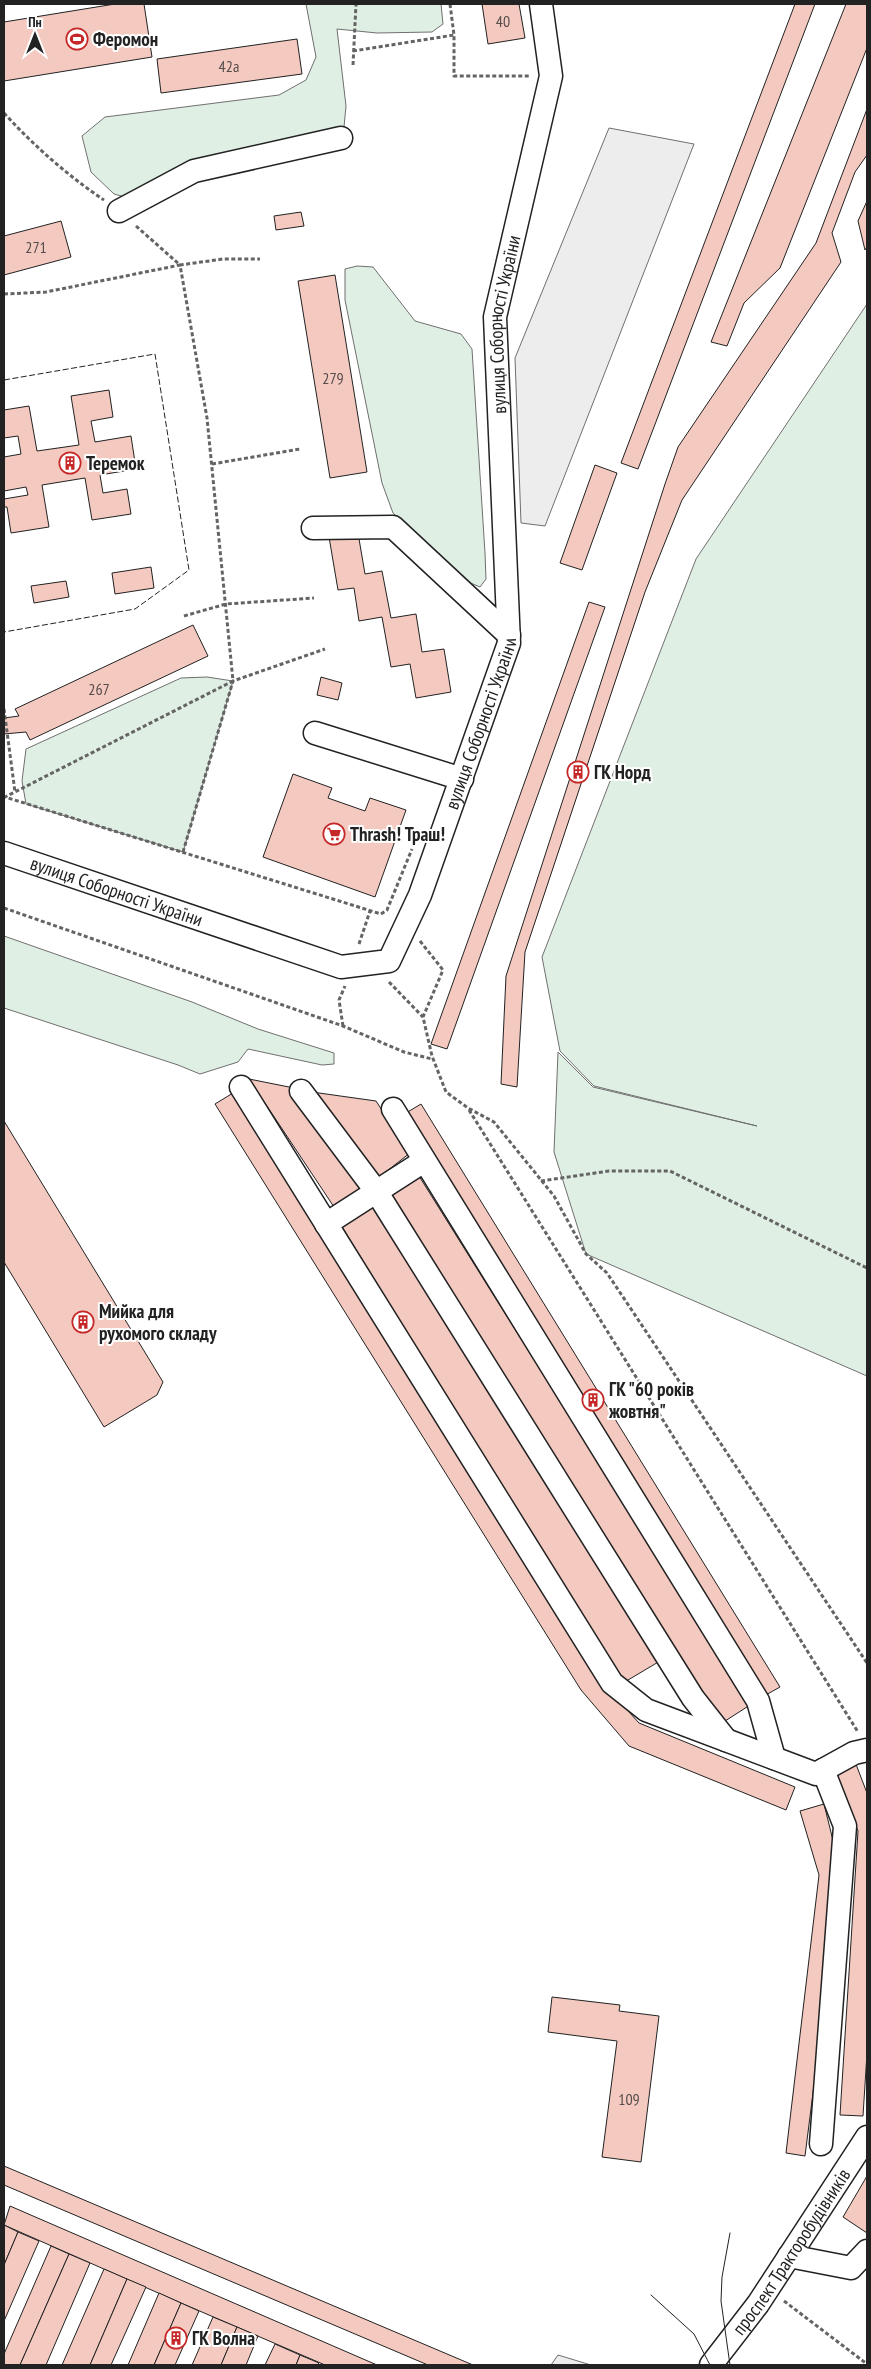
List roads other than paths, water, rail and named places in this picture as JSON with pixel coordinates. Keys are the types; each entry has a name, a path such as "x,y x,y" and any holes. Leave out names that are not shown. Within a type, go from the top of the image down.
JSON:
{"street":[{"name":"вулиця Соборності України","path":"4,853 340,967 389,961 420,895 509,643 495,317 551,76 541,4"},
{"path":"119,211 194,171 340,138"},
{"path":"313,528 393,528 509,635"},
{"path":"315,733 462,779"},
{"path":"241,1088 612,1683 646,1710 816,1774 865,1745"},
{"path":"301,1091 376,1191 693,1698 727,1741"},
{"path":"393,1110 758,1701 774,1758"},
{"path":"326,1224 424,1161"},
{"path":"821,2144 845,1826 823,1770"},
{"name":"проспект Тракторобудівників","path":"711,2365 763,2296 867,2137"},
{"path":"789,2256 851,2268 867,2251"}],"tram line":[{"path":"730,2233 722,2277 721,2301 730,2365"},
{"path":"651,2295 694,2334 710,2365"}],"place":[{"name":"Феромон","path":"77,39"},
{"name":"Теремок","path":"70,463"},
{"name":"ГК Норд","path":"578,772"},
{"name":"Thrash! Траш!","path":"334,834"},
{"name":"Мийка для рухомого складу","path":"83,1322"},
{"name":"ГК \"60 років жовтня\"","path":"593,1400"},
{"name":"ГК Волна","path":"176,2338"}]}
